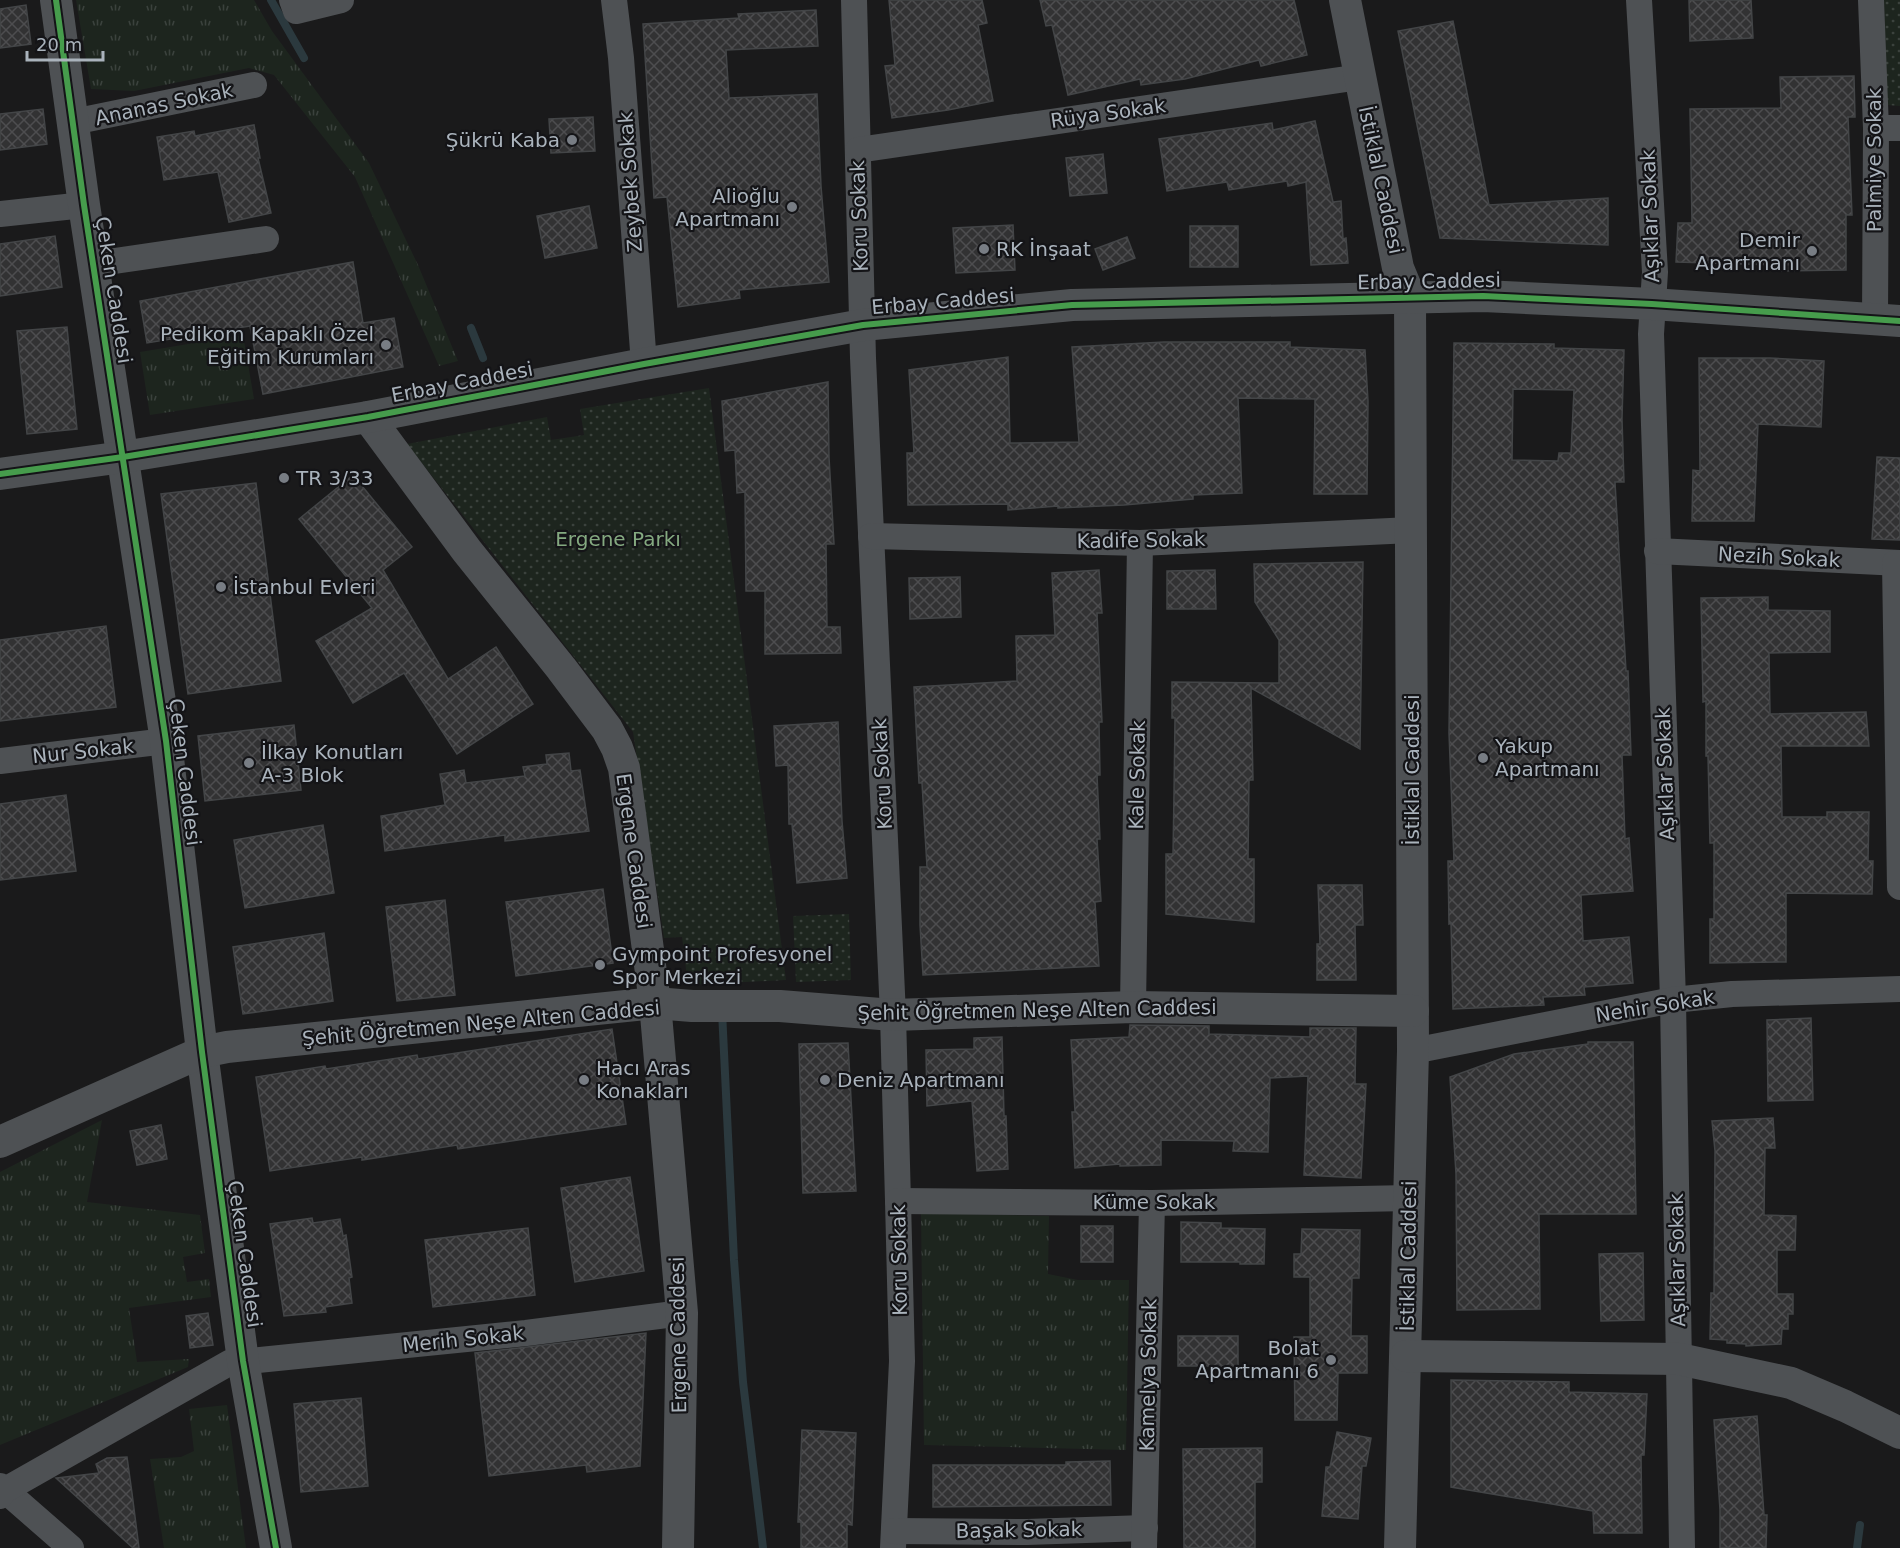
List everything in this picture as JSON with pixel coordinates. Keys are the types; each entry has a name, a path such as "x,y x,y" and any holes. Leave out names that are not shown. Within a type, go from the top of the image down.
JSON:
{"street":[{"name":"Çeken Caddesi","path":"56,0 142,598 166,741 202,1052 243,1361 276,1548"},
{"path":"294,5 341,0"},
{"name":"Zeybek Sokak","path":"614,0 621,58 644,364"},
{"name":"Koru Sokak","path":"854,0 863,325 893,1015 898,1201 902,1360 893,1539"},
{"name":"İstiklal Caddesi","path":"1345,0 1398,268 1410,297 1413,1051 1400,1548"},
{"name":"Aşıklar Sokak","path":"1639,0 1655,272 1652,304 1657,551 1672,1000 1682,1548"},
{"name":"Palmiye Sokak","path":"1871,0 1888,128 1887,320"},
{"name":"Rüya Sokak","path":"858,150 1360,78"},
{"name":"Ananas Sokak","path":"73,122 254,85"},
{"path":"0,214 84,205"},
{"path":"94,264 266,239"},
{"name":"Erbay Caddesi","path":"0,474 123,457 368,417 863,325 1072,305 1484,296 1652,304 1887,320"},
{"name":"Ergene Caddesi","path":"368,417 467,551 607,729 624,768 655,1004 682,1312 678,1548"},
{"name":"Kadife Sokak","path":"871,536 1140,543 1411,531"},
{"name":"Kale Sokak","path":"1133,1007 1140,543"},
{"name":"Nezih Sokak","path":"1657,551 1898,563"},
{"path":"1898,563 1900,887"},
{"name":"Nur Sokak","path":"0,761 166,741"},
{"name":"Nehir Sokak","path":"1413,1051 1672,1000 1732,994 1900,989"},
{"name":"Şehit Öğretmen Neşe Alten Caddesi","path":"0,1142 202,1052 227,1047 655,1004 750,1005 893,1015 1133,1007 1413,1011"},
{"name":"Küme Sokak","path":"898,1201 1152,1203 1410,1198"},
{"name":"Kamelya Sokak","path":"1145,1538 1152,1203"},
{"name":"Merih Sokak","path":"2,1490 229,1363 526,1333 682,1312"},
{"path":"1406,1356 1679,1359 1791,1383 1894,1430"},
{"path":"2,1490 71,1548"},
{"name":"Başak Sokak","path":"893,1539 1027,1532 1145,1538"}],"green space":[{"path":"76,0 254,0 272,31 369,163 418,265 458,361 439,366 355,177 274,75 249,68 134,91 91,89"},
{"path":"1884,0 1900,0 1900,106 1887,105"},
{"path":"243,335 254,399 150,415 140,352"},
{"name":"Ergene Parkı","path":"709,388 786,980 688,985 682,937 664,938 633,732 407,444 547,417 551,440 584,435 580,409"},
{"path":"849,914 851,980 796,982 793,916"},
{"path":"102,1120 87,1202 200,1215 205,1253 183,1257 187,1282 209,1279 211,1297 129,1308 137,1362 189,1359 188,1367 0,1445 0,1172"},
{"path":"921,1213 1049,1216 1048,1274 1078,1280 1129,1280 1126,1450 924,1445"},
{"path":"227,1405 246,1548 164,1548 150,1459 181,1457 194,1451 189,1409"}],"building":[{"path":"889,0 982,0 987,23 978,25 993,101 892,118 885,66 895,65"},
{"path":"1040,0 1294,0 1307,55 1261,66 1259,60 1185,79 1141,85 1140,79 1068,95 1052,25 1046,26"},
{"path":"1689,0 1751,0 1753,38 1690,41"},
{"path":"26,5 31,44 0,48 0,9"},
{"path":"816,10 818,46 726,50 729,98 817,94 821,186 829,282 739,290 740,298 678,307 667,197 654,198 643,24 739,18 738,14"},
{"path":"1453,21 1489,205 1608,198 1608,245 1440,238 1398,31"},
{"path":"1854,76 1855,117 1848,117 1852,215 1846,215 1846,270 1778,271 1778,265 1676,262 1678,223 1692,223 1690,109 1781,108 1780,77"},
{"path":"43,109 47,144 0,150 0,114"},
{"name":"Şükrü Kaba","path":"593,117 595,151 551,153 549,119"},
{"path":"1315,121 1333,202 1341,201 1343,239 1346,238 1348,263 1311,265 1306,182 1288,186 1287,181 1229,190 1227,182 1167,191 1159,139 1272,123 1273,130"},
{"path":"254,125 260,158 258,158 271,213 229,222 218,172 164,180 157,137 194,131 195,136"},
{"path":"1103,154 1107,193 1070,196 1066,158"},
{"path":"589,206 597,248 545,258 537,216"},
{"name":"RK İnşaat","path":"1013,225 1015,270 956,273 953,228"},
{"path":"1190,226 1238,226 1238,267 1190,267"},
{"path":"55,236 62,287 0,296 0,244"},
{"path":"1127,237 1135,258 1103,270 1095,249"},
{"path":"353,262 363,323 394,318 403,367 263,394 250,326 147,343 140,301"},
{"path":"67,327 77,429 27,434 17,331"},
{"path":"1164,342 1290,342 1290,347 1365,350 1368,401 1367,494 1314,494 1315,399 1238,398 1242,493 1193,495 1193,499 1124,505 1058,508 1058,506 1008,510 1008,504 908,505 907,453 914,453 909,370 1008,357 1010,443 1079,442 1072,347"},
{"path":"1454,343 1554,344 1554,348 1624,350 1622,419 1624,482 1615,482 1626,671 1628,671 1631,755 1622,755 1625,839 1629,838 1633,891 1581,895 1583,941 1629,937 1633,983 1584,987 1585,995 1543,997 1544,1005 1453,1009 1448,861 1454,861 1449,733","holes":["1513,389 1574,390 1571,453 1559,453 1558,461 1512,460"]},
{"path":"1699,358 1824,361 1821,427 1758,424 1754,521 1692,521 1693,470 1700,471"},
{"path":"828,382 834,544 826,544 827,627 840,627 841,653 765,654 765,591 746,591 745,492 737,493 735,450 725,451 722,401"},
{"path":"1877,457 1900,458 1900,540 1872,539"},
{"path":"353,475 412,547 383,570 448,679 496,647 533,704 457,754 404,673 353,703 316,641 372,608 299,519"},
{"name":"İstanbul Evleri","path":"256,483 281,681 188,694 161,494"},
{"path":"1363,562 1360,749 1251,688 1253,780 1249,780 1248,859 1254,859 1254,922 1166,914 1166,854 1173,854 1175,718 1172,718 1172,682 1279,683 1279,640 1255,602 1254,564"},
{"path":"1099,570 1102,613 1097,613 1102,722 1099,722 1100,775 1097,775 1100,839 1097,839 1101,901 1095,902 1099,966 923,975 920,867 927,867 922,783 919,783 914,687 1017,681 1016,636 1055,635 1052,573"},
{"path":"1215,570 1216,609 1167,609 1167,571"},
{"path":"960,577 961,617 910,619 909,578"},
{"path":"1768,597 1768,610 1830,611 1830,652 1769,653 1770,714 1866,712 1869,746 1781,746 1782,817 1827,817 1827,812 1869,812 1868,861 1873,861 1872,894 1786,893 1786,962 1710,963 1710,919 1714,919 1714,843 1710,843 1706,701 1703,702 1701,598"},
{"path":"106,626 116,707 0,721 0,640"},
{"path":"838,722 847,878 797,883 792,824 789,824 788,765 776,766 774,726"},
{"name":"İlkay Konutları A-3 Blok","path":"294,725 301,790 205,801 198,736"},
{"path":"569,753 571,771 580,770 589,831 505,841 505,835 385,851 381,816 445,805 440,774 464,770 466,783 525,776 523,767 547,764 546,755"},
{"path":"66,795 76,871 0,880 0,804"},
{"path":"323,825 334,893 245,908 234,840"},
{"path":"1318,885 1362,885 1363,925 1355,925 1356,980 1317,980 1317,944 1320,944"},
{"path":"603,889 613,963 516,976 506,902"},
{"path":"445,900 455,995 397,1001 386,907"},
{"path":"324,933 333,1001 243,1014 233,947"},
{"path":"1811,1018 1813,1100 1768,1101 1767,1020"},
{"path":"1130,1025 1209,1026 1209,1034 1310,1037 1310,1028 1356,1028 1355,1084 1366,1084 1361,1178 1304,1175 1308,1076 1270,1078 1268,1152 1233,1151 1234,1141 1161,1140 1161,1165 1120,1166 1120,1164 1075,1168 1071,1040 1129,1037"},
{"path":"612,1029 626,1124 458,1149 457,1145 270,1171 256,1077 417,1055 418,1059"},
{"path":"1002,1037 1008,1169 977,1171 972,1101 927,1106 926,1050 974,1049 974,1038"},
{"path":"1588,1042 1633,1042 1636,1214 1539,1214 1540,1309 1457,1310 1456,1174 1450,1077 1514,1054 1588,1044"},
{"path":"848,1043 856,1191 803,1193 799,1044"},
{"path":"1773,1118 1775,1148 1765,1148 1764,1215 1796,1216 1795,1250 1777,1250 1777,1294 1793,1294 1793,1314 1788,1314 1788,1329 1782,1329 1781,1344 1746,1346 1746,1344 1727,1343 1727,1340 1710,1339 1711,1293 1714,1293 1715,1151 1712,1121"},
{"path":"161,1125 167,1159 137,1165 130,1131"},
{"path":"630,1177 644,1271 575,1282 561,1188"},
{"path":"312,1218 313,1223 340,1219 343,1236 346,1235 352,1277 349,1278 352,1303 325,1307 326,1312 284,1316 270,1224"},
{"path":"1181,1222 1221,1223 1221,1228 1265,1229 1264,1264 1181,1262"},
{"path":"1081,1226 1113,1226 1113,1262 1081,1262"},
{"path":"528,1228 535,1295 433,1307 425,1240"},
{"path":"1302,1229 1360,1230 1359,1278 1352,1278 1351,1336 1367,1336 1367,1373 1338,1373 1337,1420 1295,1420 1294,1337 1310,1337 1310,1277 1294,1277 1294,1254 1301,1254"},
{"path":"1643,1253 1644,1320 1601,1321 1599,1254"},
{"path":"208,1313 213,1345 190,1348 186,1316"},
{"path":"646,1333 640,1466 587,1472 586,1465 489,1476 475,1353"},
{"path":"1178,1336 1238,1336 1238,1366 1178,1366"},
{"path":"1451,1380 1569,1382 1569,1392 1647,1394 1644,1455 1641,1455 1642,1533 1594,1533 1593,1511 1451,1487"},
{"path":"361,1398 368,1486 301,1492 294,1404"},
{"path":"1757,1416 1764,1515 1767,1515 1766,1548 1720,1548 1714,1420"},
{"path":"802,1430 856,1433 852,1525 847,1524 847,1548 801,1548 801,1522 798,1522"},
{"path":"1337,1432 1371,1438 1366,1466 1362,1466 1358,1519 1322,1516 1326,1467 1330,1467"},
{"path":"1262,1448 1262,1482 1255,1482 1255,1548 1184,1548 1183,1449"},
{"path":"127,1457 139,1548 133,1548 56,1478 99,1473 96,1464 107,1458"},
{"path":"1110,1461 1111,1505 933,1507 933,1465 1066,1465 1066,1462"}],"waterway":[{"path":"271,0 304,58"},
{"path":"471,328 483,358"},
{"path":"722,1011 734,1260 743,1382 763,1548"},
{"path":"1857,1548 1860,1525"}],"cycle path":[{"path":"56,0 84,205 166,741 202,1052 243,1361 276,1548"},
{"path":"0,474 123,457 368,417 863,325 1072,305 1483,296 1652,304 1900,321"}],"place":[{"name":"Şükrü Kaba","path":"572,140"},
{"name":"Alioğlu Apartmanı","path":"792,207"},
{"name":"RK İnşaat","path":"984,249"},
{"name":"Demir Apartmanı","path":"1812,251"},
{"name":"Pedikom Kapaklı Özel Eğitim Kurumları","path":"386,345"},
{"name":"TR 3/33","path":"284,478"},
{"name":"İstanbul Evleri","path":"221,587"},
{"name":"Yakup Apartmanı","path":"1483,758"},
{"name":"İlkay Konutları A-3 Blok","path":"249,763"},
{"name":"Gympoint Profesyonel Spor Merkezi","path":"600,965"},
{"name":"Hacı Aras Konakları","path":"584,1080"},
{"name":"Deniz Apartmanı","path":"825,1080"},
{"name":"Bolat Apartmanı 6","path":"1331,1360"}]}
